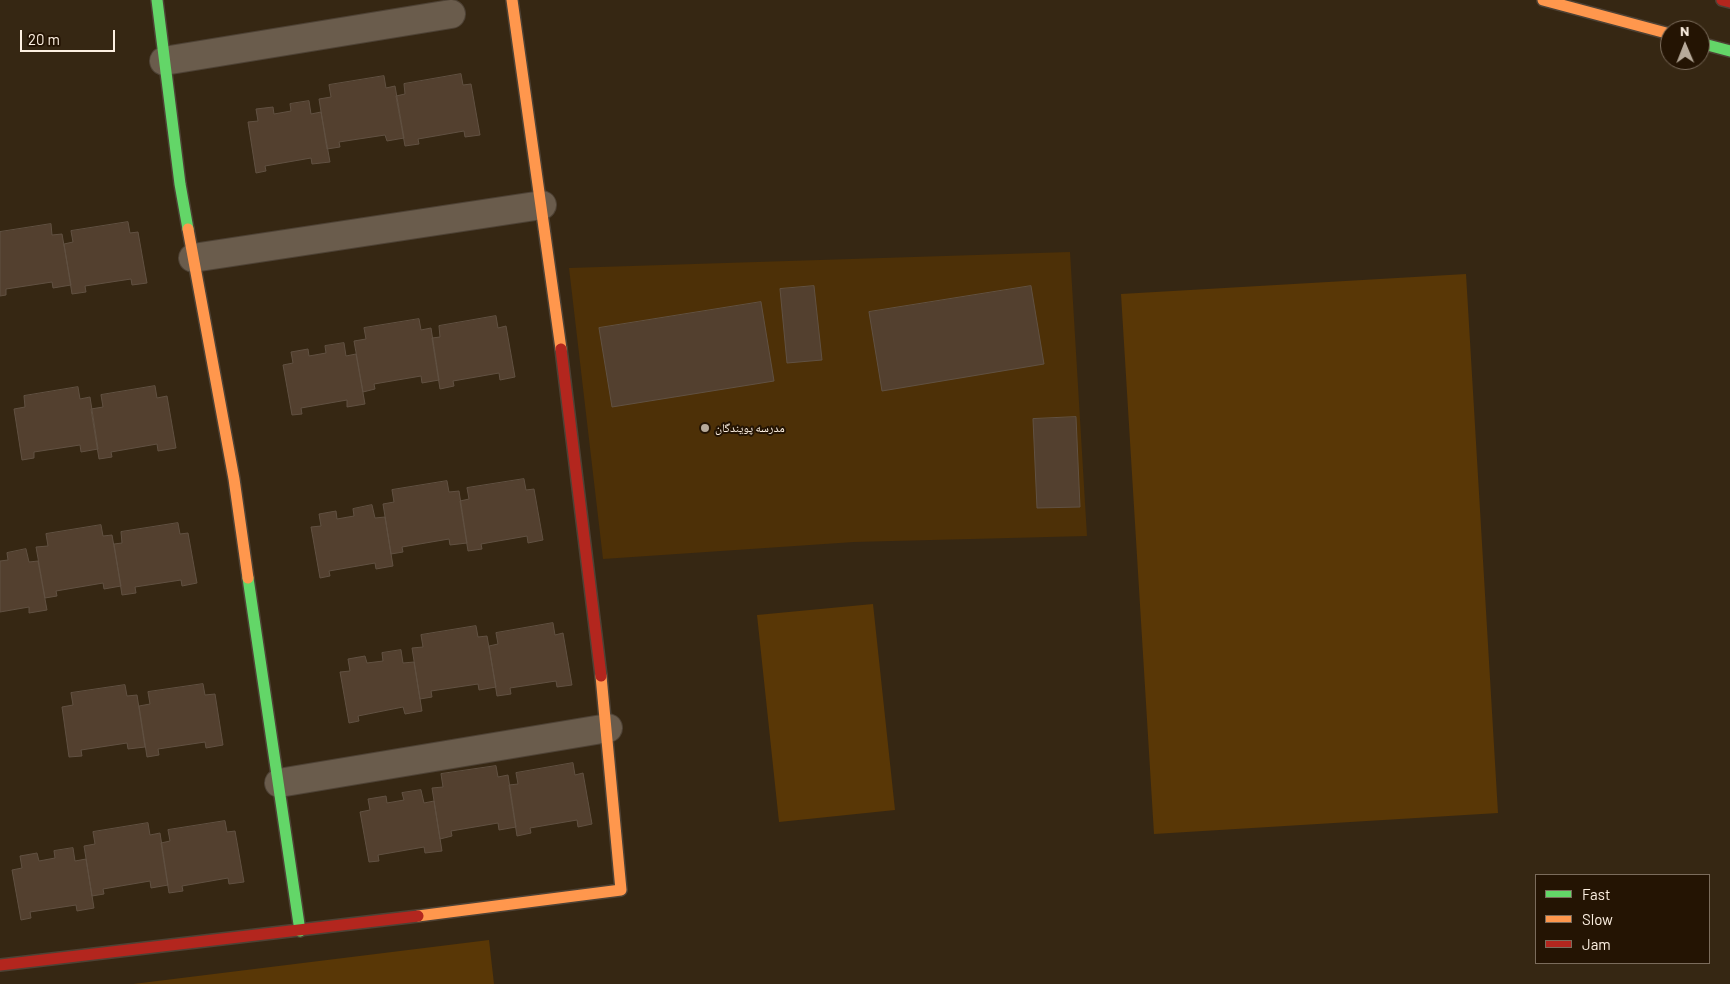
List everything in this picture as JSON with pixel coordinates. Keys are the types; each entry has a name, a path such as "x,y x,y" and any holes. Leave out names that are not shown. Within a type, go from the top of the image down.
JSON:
{"street":[{"path":"157,0 193,258 234,479 300,931"},
{"path":"0,965 300,931 622,890 608,728 542,205 512,0"},
{"path":"1543,0 1660,31"},
{"path":"1722,0 1730,2"},
{"path":"164,61 451,14"},
{"path":"1710,45 1730,51"},
{"path":"193,258 542,205"},
{"path":"279,782 608,728"}],"shaded area":[{"path":"1070,252 1087,536 854,542 603,559 569,268"},
{"path":"1466,274 1498,813 1154,834 1121,294"},
{"path":"873,604 895,810 779,822 757,615"},
{"path":"489,940 494,984 133,984"}],"building":[{"path":"461,74 463,85 471,84 480,135 465,137 464,131 418,139 419,144 405,146 396,96 405,94 404,84"},
{"path":"384,76 386,88 395,86 404,138 387,141 385,135 339,142 340,147 327,149 319,99 331,97 329,85"},
{"path":"309,101 311,114 321,112 330,162 312,164 311,158 265,166 266,171 256,173 248,122 258,121 256,109 273,107 274,114 291,111 290,104"},
{"path":"128,222 130,233 138,232 147,283 132,285 131,279 85,286 86,292 72,294 64,244 73,242 71,231"},
{"path":"51,224 52,235 62,234 71,285 53,288 52,282 6,289 6,295 0,296 0,232"},
{"path":"814,286 822,360 787,363 780,289"},
{"path":"1031,286 1044,364 882,391 869,312"},
{"path":"761,302 774,381 612,407 599,328"},
{"path":"496,316 498,328 506,326 515,377 500,380 499,373 453,381 454,386 440,389 432,338 440,337 439,326"},
{"path":"419,319 421,330 431,328 439,380 422,383 421,376 374,384 375,389 363,392 354,341 366,339 364,328"},
{"path":"344,343 346,356 356,354 365,404 347,407 347,400 301,408 302,414 292,415 283,365 293,363 291,352 308,349 309,356 326,353 325,346"},
{"path":"155,386 157,398 167,396 176,448 158,451 157,444 111,452 112,457 99,459 91,409 103,407 101,395"},
{"path":"78,387 80,399 90,397 98,449 81,452 80,445 34,452 34,458 22,460 14,409 25,407 24,396"},
{"path":"1076,417 1080,507 1037,508 1033,419"},
{"path":"524,479 526,490 534,489 543,540 528,543 527,536 481,544 482,549 468,551 460,501 469,499 467,488"},
{"path":"447,481 449,492 459,491 467,543 450,545 449,539 402,547 403,552 391,554 383,504 394,502 392,490"},
{"path":"372,505 375,518 385,517 393,566 376,569 375,563 329,571 330,576 320,578 311,527 321,526 319,514 336,511 337,519 354,516 353,509"},
{"path":"178,523 180,534 188,533 197,583 182,586 181,580 135,587 136,593 122,595 114,544 122,543 121,532"},
{"path":"101,525 103,536 112,535 121,586 104,589 103,583 56,591 57,596 45,598 36,547 48,546 46,534"},
{"path":"26,549 29,562 38,561 47,610 29,613 29,607 0,612 0,561 8,560 7,553"},
{"path":"553,623 555,635 563,633 572,685 557,687 556,681 510,688 511,694 497,696 489,646 498,644 496,633"},
{"path":"476,626 478,637 487,636 496,687 479,690 478,684 431,691 432,697 420,699 412,648 423,647 421,635"},
{"path":"401,650 403,663 414,662 422,711 405,714 403,707 358,716 359,721 349,723 340,672 350,671 348,659 365,656 367,663 383,661 382,653"},
{"path":"203,684 205,695 215,694 223,745 206,748 205,742 158,749 159,755 147,757 139,706 150,704 148,692"},
{"path":"125,685 127,696 137,695 145,747 128,749 127,743 81,750 82,756 69,757 62,707 73,705 71,693"},
{"path":"573,763 575,775 583,773 592,824 578,827 577,820 530,828 531,833 517,836 509,785 518,784 516,773"},
{"path":"496,766 498,777 508,775 516,827 499,830 498,823 451,831 452,836 440,839 432,788 443,787 441,774"},
{"path":"421,790 424,803 434,801 442,851 425,853 424,847 378,855 379,861 369,862 360,812 370,810 368,799 386,796 387,803 404,800 402,793"},
{"path":"225,821 227,832 235,831 244,882 229,884 228,878 182,886 183,891 169,893 161,843 170,841 168,830"},
{"path":"148,823 150,835 160,833 168,885 151,888 150,881 103,889 104,894 92,896 84,846 95,844 93,832"},
{"path":"73,848 75,861 86,859 94,908 77,911 76,905 30,912 31,918 21,920 12,870 22,868 20,856 37,853 39,861 55,858 54,851"}],"traffic: fast":[{"path":"157,0 180,184 188,229"},
{"path":"1710,46 1730,51"},
{"path":"248,578 300,931"}],"traffic: slow":[{"path":"512,0 561,349"},
{"path":"1543,0 1660,31"},
{"path":"188,229 234,479 248,578"},
{"path":"418,916 621,890 601,676"}],"traffic: jam":[{"path":"1722,0 1730,2"},
{"path":"561,349 601,676"},
{"path":"0,965 418,916"}],"place":[{"name":"مدرسه پویندگان","path":"705,428"}]}
